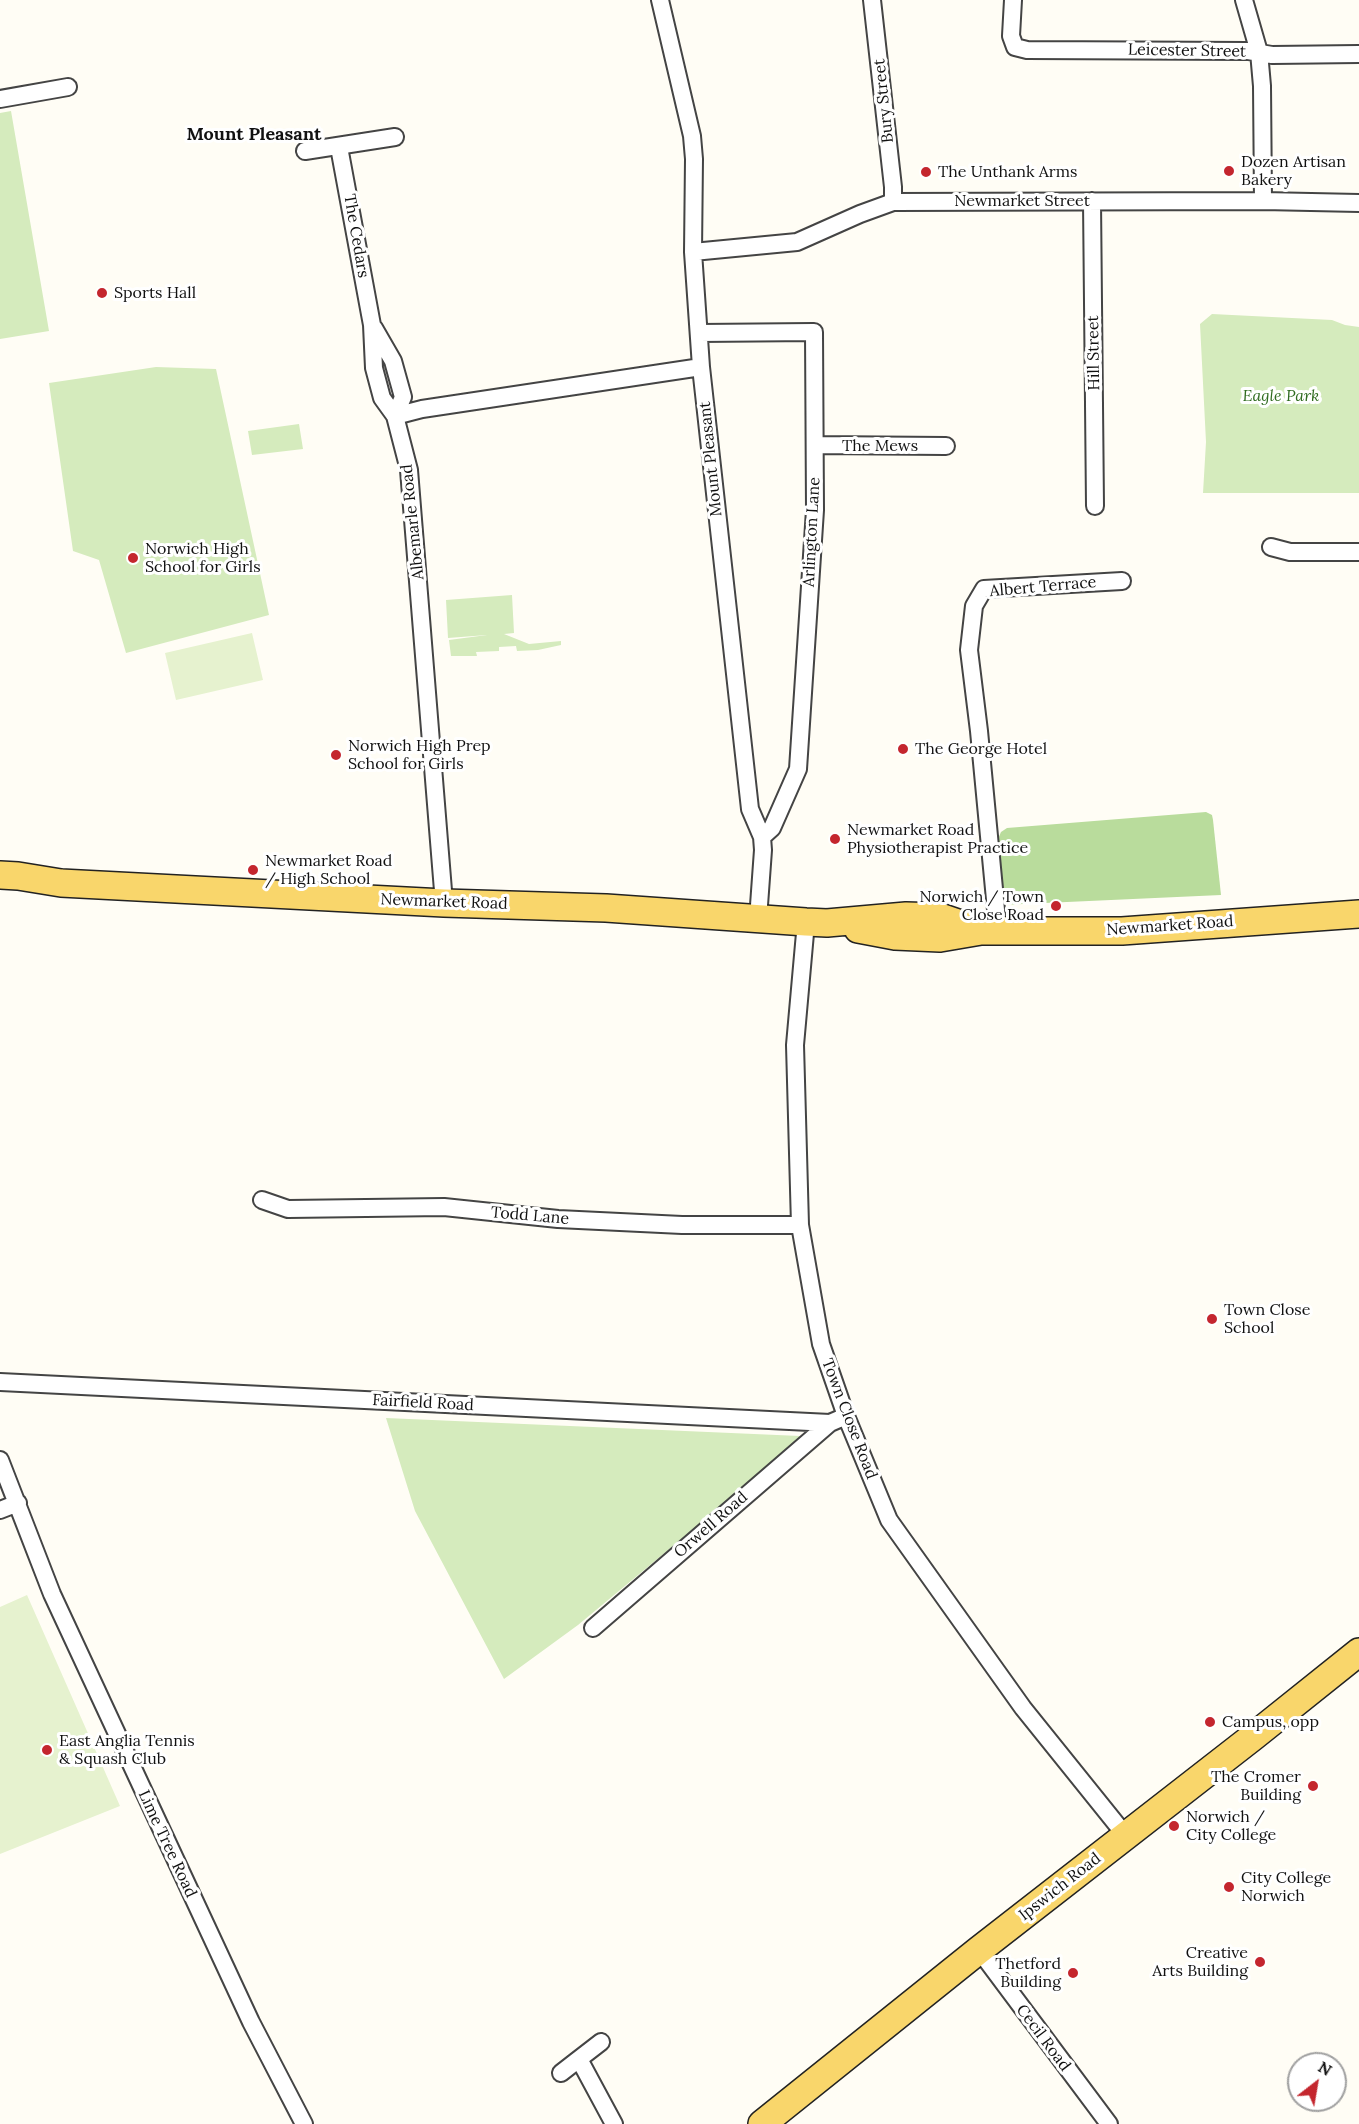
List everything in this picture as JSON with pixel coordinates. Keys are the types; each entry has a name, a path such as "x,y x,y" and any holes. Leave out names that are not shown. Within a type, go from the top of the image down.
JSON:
{"main road":[{"name":"Newmarket Road","path":"0,875 61,884 444,903 606,908 817,923 906,916 940,916 989,931 1122,931 1359,914"},
{"name":"Newmarket Road","path":"0,890 61,884"},
{"name":"Ipswich Road","path":"762,2124 979,1950 1359,1652"}],"street":[{"name":"Mount Pleasant","path":"660,0 692,136 694,159 693,252 701,367 750,809 762,837 758,919"},
{"name":"Bury Street","path":"872,0 893,202"},
{"name":"Leicester Street","path":"1013,0 1011,36 1015,47 1027,50 1259,52 1272,55 1359,54"},
{"path":"1244,0 1259,52 1262,86 1263,201"},
{"path":"0,99 68,87"},
{"path":"305,151 395,137"},
{"name":"The Cedars","path":"339,147 372,325 374,368 381,398 395,416"},
{"name":"Hill Street","path":"1092,201 1095,506"},
{"name":"Newmarket Street","path":"693,252 797,242 893,202 1359,203"},
{"name":"Arlington Lane","path":"699,333 814,332 815,510 798,769 772,828 762,837"},
{"path":"395,416 422,409 701,367"},
{"name":"Albemarle Road","path":"395,416 409,470 444,903"},
{"name":"The Mews","path":"815,445 946,446"},
{"path":"1271,547 1290,552 1359,552"},
{"name":"Albert Terrace","path":"989,931 979,731 969,650 974,606 984,589 1122,581"},
{"name":"Town Close Road","path":"817,923 795,1045 800,1225 821,1344 838,1419 889,1520 1023,1708 1126,1836"},
{"name":"Todd Lane","path":"262,1200 288,1209 444,1207 569,1220 682,1225 800,1225"},
{"name":"Fairfield Road","path":"0,1382 838,1419"},
{"name":"Orwell Road","path":"592,1628 838,1419"},
{"name":"Lime Tree Road","path":"0,1460 52,1594 251,2022 304,2124"},
{"path":"0,1510 18,1503"},
{"name":"Cecil Road","path":"979,1950 1109,2124"},
{"path":"561,2073 601,2042"},
{"path":"579,2059 614,2124"}],"green space":[{"path":"11,111 49,331 0,339 0,113"},
{"name":"Eagle Park","path":"1212,314 1332,320 1359,327 1359,493 1203,493 1206,442 1200,324"},
{"path":"156,367 216,369 269,615 126,653 99,560 73,551 49,383"},
{"path":"299,424 303,449 252,455 248,431"},
{"path":"512,595 514,633 504,634 529,644 561,641 561,645 538,650 517,651 516,646 499,647 499,651 476,652 477,656 451,656 449,640 487,635 448,638 446,600"},
{"path":"252,633 263,680 176,700 165,653"},
{"path":"1206,812 1212,815 1213,820 1221,895 1001,905 997,841 1001,832 1007,828"},
{"path":"386,1418 800,1436 798,1442 578,1625 504,1679 415,1511"},
{"name":"East Anglia Tennis & Squash Club","path":"27,1595 120,1806 0,1854 0,1607"}],"place":[{"name":"Dozen Artisan Bakery","path":"1229,171"},
{"name":"The Unthank Arms","path":"926,172"},
{"name":"Sports Hall","path":"102,293"},
{"name":"Norwich High School for Girls","path":"133,558"},
{"name":"The George Hotel","path":"903,749"},
{"name":"Norwich High Prep School for Girls","path":"336,755"},
{"name":"Newmarket Road Physiotherapist Practice","path":"835,839"},
{"name":"Newmarket Road / High School","path":"253,870"},
{"name":"Norwich / Town Close Road","path":"1056,906"},
{"name":"Town Close School","path":"1212,1319"},
{"name":"Campus, opp","path":"1210,1722"},
{"name":"East Anglia Tennis & Squash Club","path":"47,1750"},
{"name":"The Cromer Building","path":"1313,1786"},
{"name":"Norwich / City College","path":"1174,1826"},
{"name":"City College Norwich","path":"1229,1887"},
{"name":"Creative Arts Building","path":"1260,1962"},
{"name":"Thetford Building","path":"1073,1973"}],"district":[{"name":"Mount Pleasant","path":"254,135"}]}
